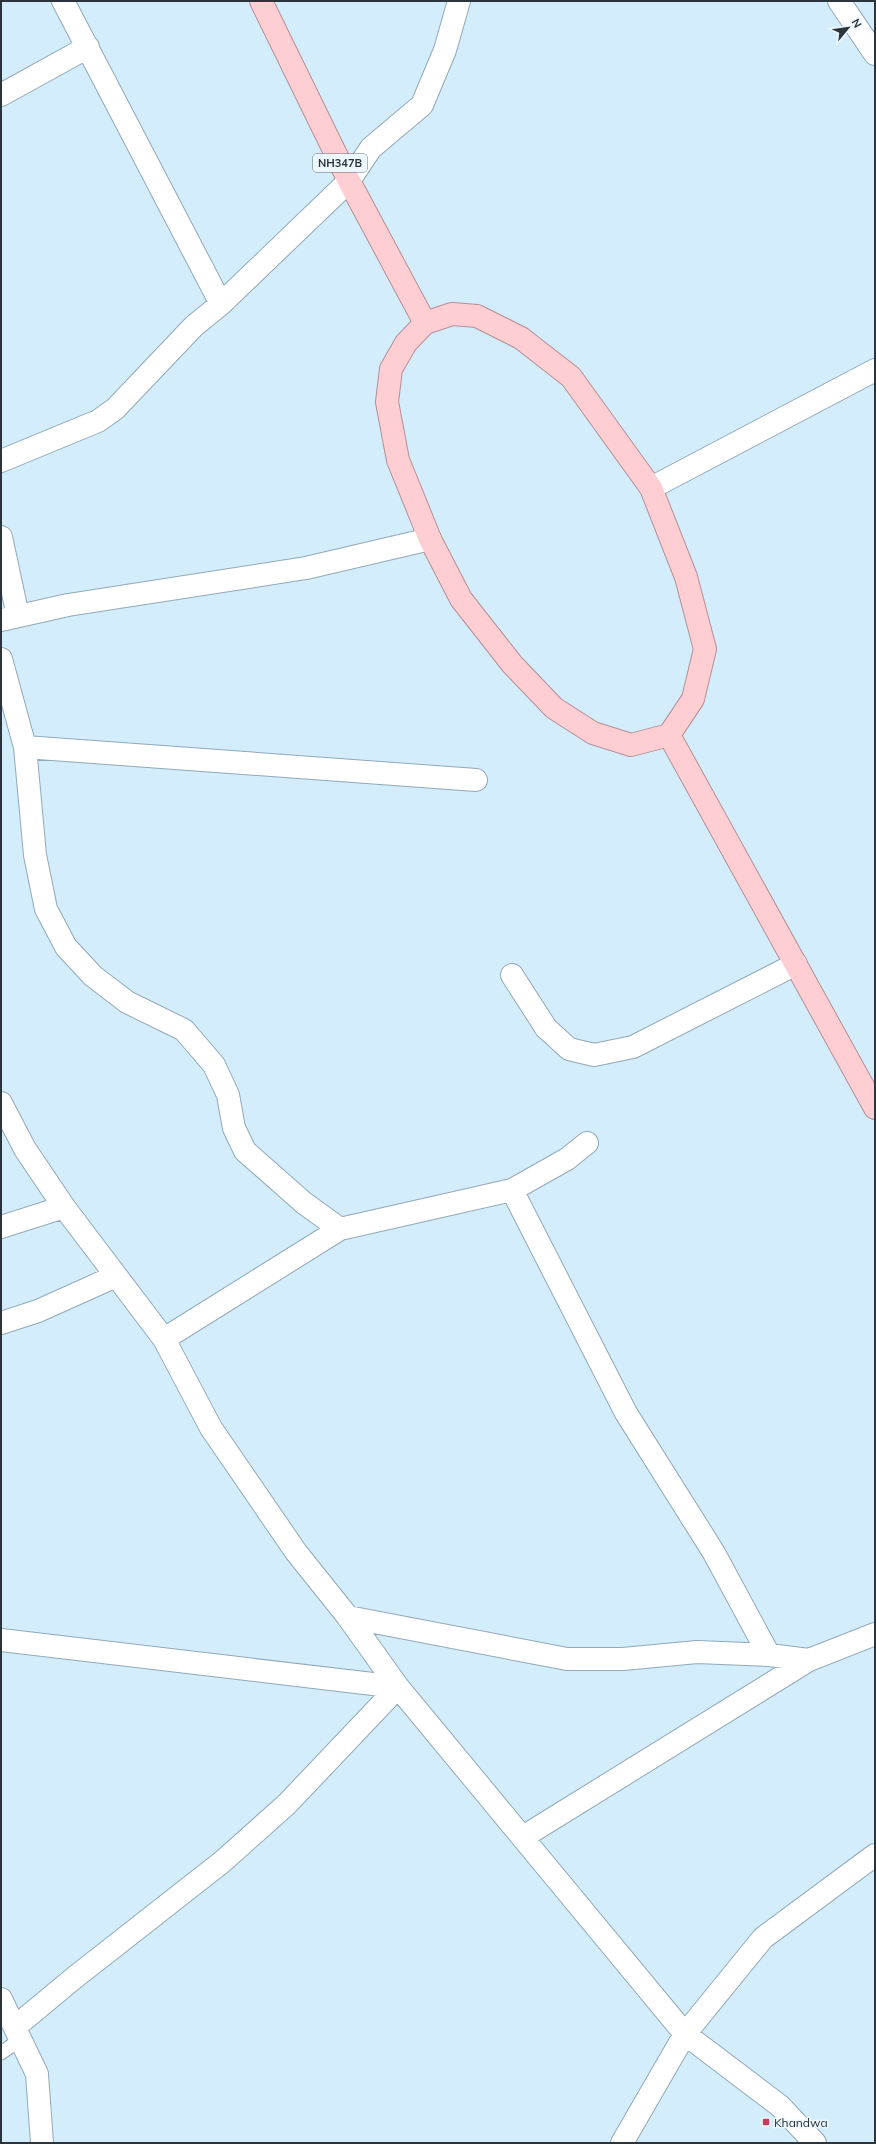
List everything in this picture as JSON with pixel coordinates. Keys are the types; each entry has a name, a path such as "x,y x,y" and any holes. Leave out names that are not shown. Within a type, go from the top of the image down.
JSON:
{"highway":[{"name":"NH347B","path":"261,1 349,181 425,323"},
{"path":"452,314 477,316 521,338 571,377 651,488 686,577 705,649 693,698 669,735 631,745 593,733 554,708 512,664 461,599 430,539 398,460 387,402 391,370 406,342 425,323 452,314"},
{"path":"669,735 875,1108"}],"street":[{"path":"63,1 221,304"},
{"path":"1,461 98,420 115,409 194,326 221,304 349,181 371,148 422,105 445,50 459,1"},
{"path":"839,1 875,54"},
{"path":"1,95 88,47"},
{"path":"651,488 875,370"},
{"path":"1,537 10,618 68,605 306,568 430,539"},
{"path":"1,659 25,747 34,855 46,909 66,947 93,976 127,1002 184,1030 214,1065 228,1096 234,1128 245,1151 304,1202 340,1229"},
{"path":"25,747 476,780"},
{"path":"512,975 546,1028 569,1049 594,1054 633,1047 796,964"},
{"path":"1,1103 25,1149 64,1206 164,1339 211,1428 296,1552 348,1617 398,1687 685,2034 780,2106 815,2143"},
{"path":"164,1339 340,1229 512,1190 567,1159 587,1143"},
{"path":"512,1190 626,1413 714,1553 769,1655"},
{"path":"1,1227 64,1206"},
{"path":"1,1323 38,1311 116,1276"},
{"path":"348,1617 567,1659 623,1659 697,1652 769,1655 808,1660"},
{"path":"523,1837 808,1660 875,1634"},
{"path":"1,1640 398,1687"},
{"path":"18,2033 74,1978 228,1857 287,1804 398,1687"},
{"path":"622,2143 685,2034 763,1938 875,1854"},
{"path":"1,1999 38,2074 42,2143"}],"lane":[{"path":"1,2053 18,2033"}],"place":[{"name":"Khandwa","path":"766,2122"}]}
